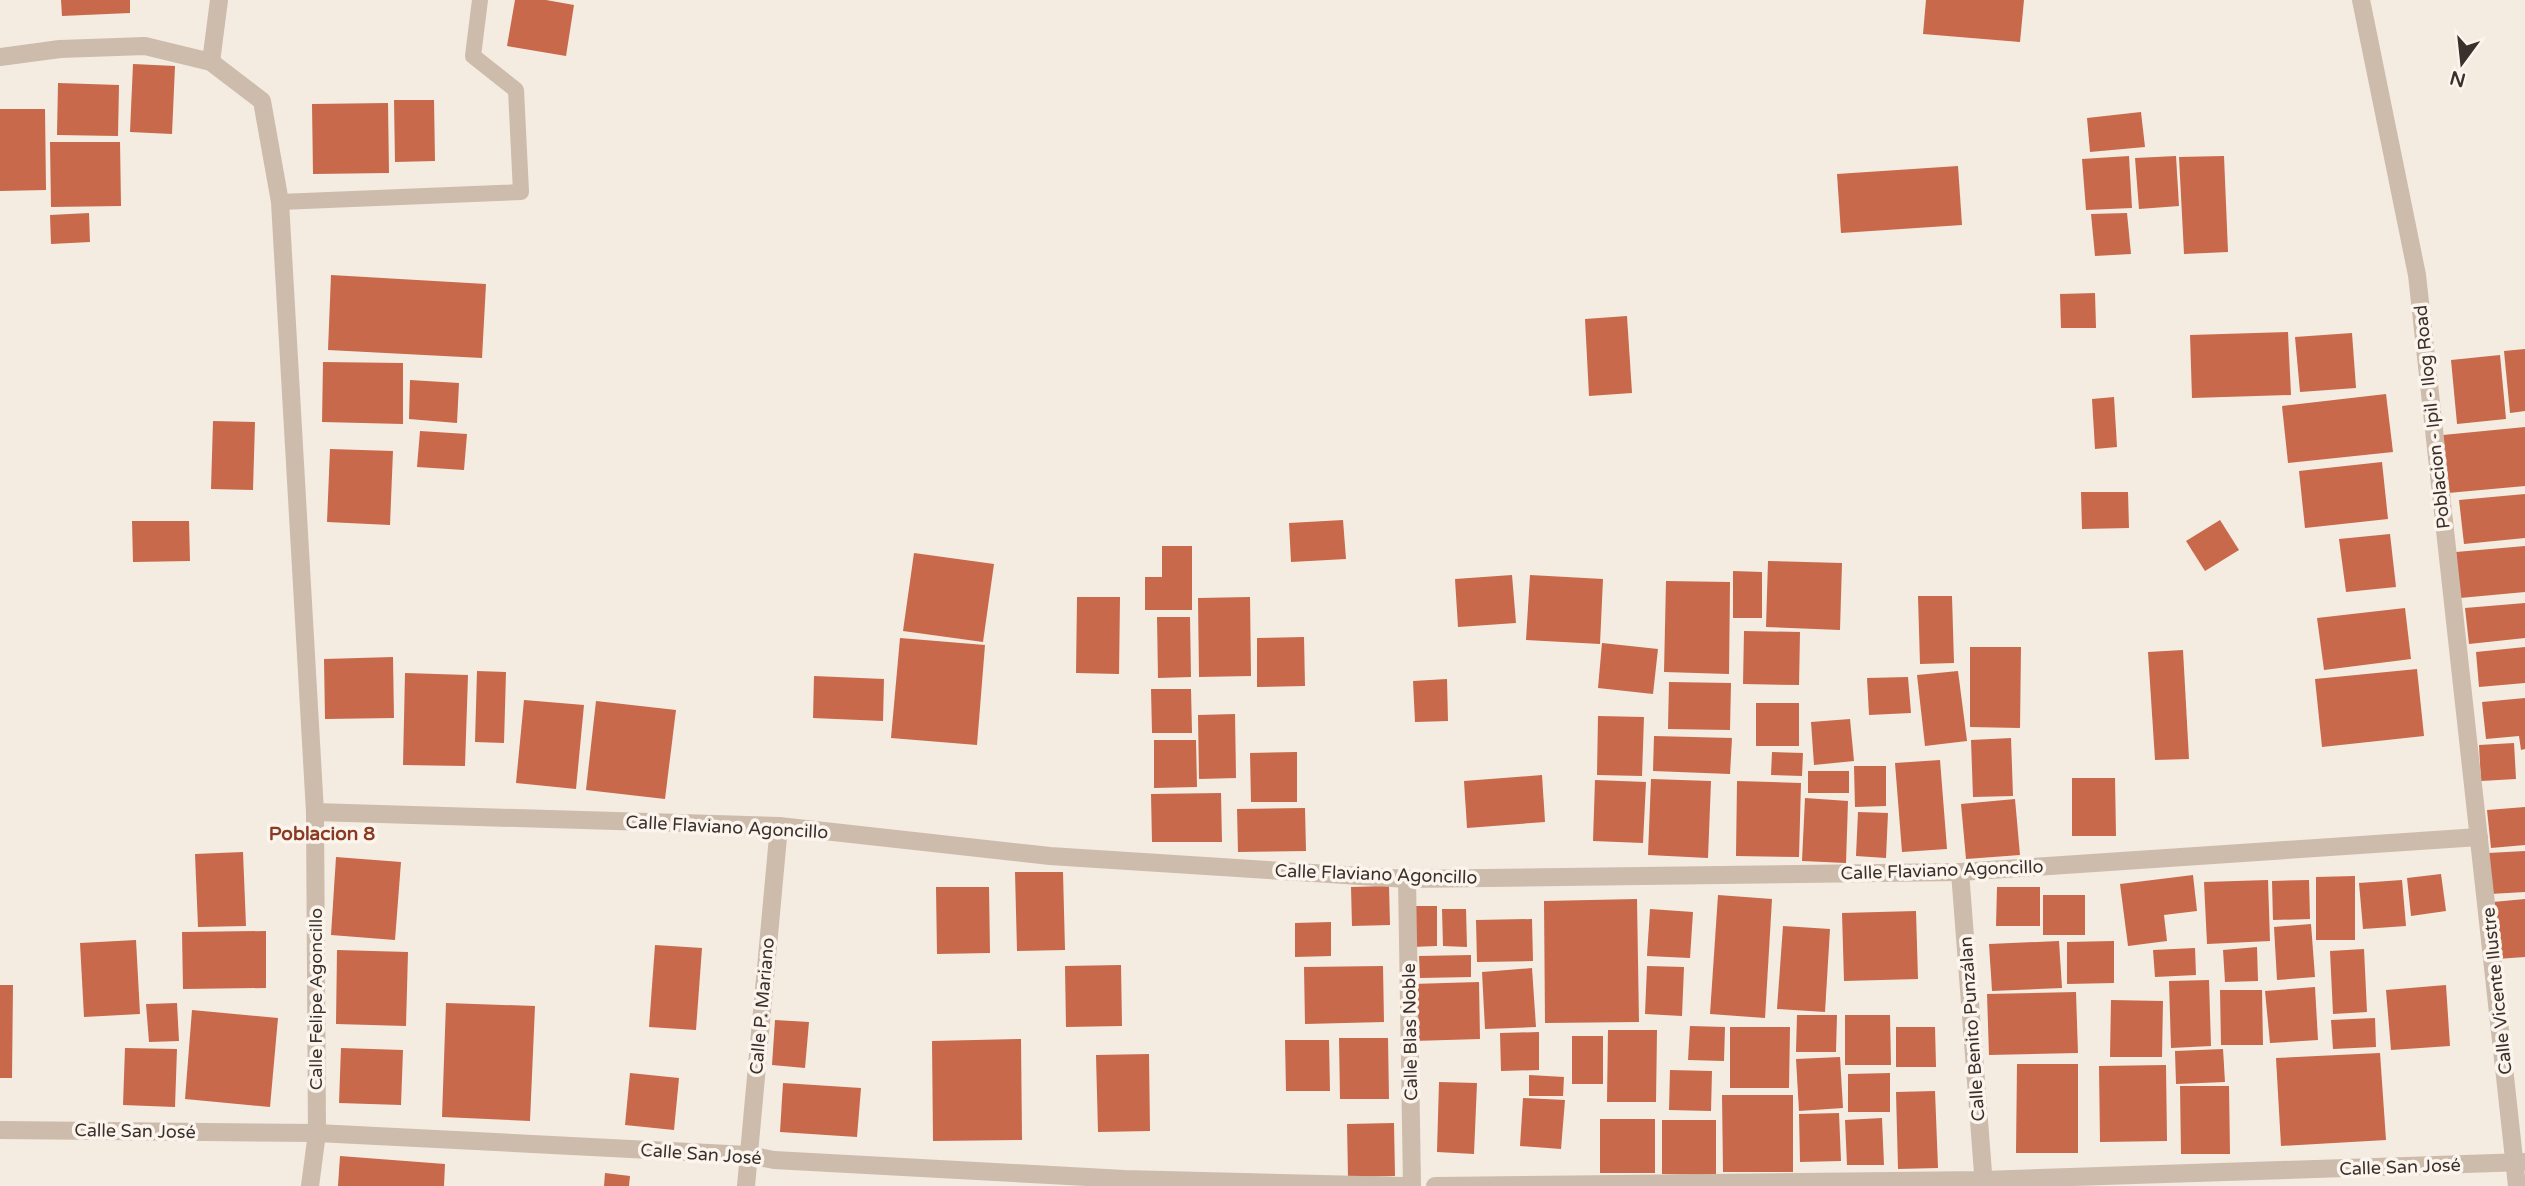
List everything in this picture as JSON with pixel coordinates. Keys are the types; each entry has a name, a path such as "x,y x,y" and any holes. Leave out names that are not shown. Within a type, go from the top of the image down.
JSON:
{"street":[{"path":"0,57 60,49 145,46 211,62 219,0"},
{"name":"Poblacion - Ipil - Ilog Road","path":"2361,0 2417,275 2479,837"},
{"name":"Calle Felipe Agoncillo","path":"211,62 262,101 280,202 315,812 317,1133 310,1186"},
{"name":"Calle Flaviano Agoncillo","path":"315,812 779,826 1051,856 1407,879 1960,872 2479,837"},
{"name":"Calle P. Mariano","path":"746,1186 779,826"},
{"name":"Calle Vicente Ilustre","path":"2479,837 2521,1163 2517,1186"},
{"name":"Calle Benito Punzálan","path":"1960,872 1984,1183"},
{"name":"Calle Blas Noble","path":"1407,879 1412,1186"},
{"name":"Calle San José","path":"0,1130 317,1133 748,1155 774,1160 1124,1182 1403,1186"},
{"name":"Calle San José","path":"1436,1186 1984,1183 2521,1163"}],"lane":[{"path":"280,202 521,192 516,90 473,56 480,0"}],"building":[{"path":"61,0 130,0 130,13 62,16"},
{"path":"515,0 546,0 574,5 566,56 507,46"},
{"path":"1926,0 2024,0 2020,42 1923,34"},
{"path":"133,64 175,66 172,134 130,132"},
{"path":"58,83 119,85 118,136 57,135"},
{"path":"394,100 434,100 435,161 395,162"},
{"path":"388,103 389,173 313,174 312,104"},
{"path":"0,109 45,109 46,190 0,191"},
{"path":"2141,112 2145,147 2090,152 2087,118"},
{"path":"50,142 120,142 121,206 51,207"},
{"path":"2129,156 2132,208 2086,210 2082,159"},
{"path":"2176,156 2179,206 2139,209 2135,158"},
{"path":"2224,156 2228,252 2184,254 2179,157"},
{"path":"1958,166 1962,225 1841,233 1837,174"},
{"path":"89,213 90,242 51,244 50,215"},
{"path":"2127,213 2131,254 2095,256 2091,214"},
{"path":"331,275 486,284 482,358 328,350"},
{"path":"2095,293 2096,328 2061,328 2060,294"},
{"path":"1627,316 1632,393 1589,396 1585,319"},
{"path":"2288,332 2291,395 2192,398 2190,335"},
{"path":"2352,333 2356,388 2300,392 2295,337"},
{"path":"2525,349 2525,411 2510,413 2504,351"},
{"path":"2500,355 2506,419 2457,424 2451,360"},
{"path":"323,362 403,363 403,424 322,422"},
{"path":"410,380 459,383 457,423 409,419"},
{"path":"2386,394 2393,452 2288,463 2282,406"},
{"path":"2114,397 2117,447 2095,449 2092,399"},
{"path":"213,421 255,422 253,490 211,489"},
{"path":"2525,427 2525,486 2448,493 2443,435"},
{"path":"420,431 467,434 464,470 417,467"},
{"path":"330,449 393,451 390,525 327,522"},
{"path":"2382,462 2388,519 2305,528 2299,471"},
{"path":"2081,492 2128,492 2129,528 2082,529"},
{"path":"2525,494 2525,538 2464,544 2459,500"},
{"path":"1343,520 1346,559 1291,562 1289,523"},
{"path":"2220,520 2239,550 2205,571 2186,541"},
{"path":"132,521 189,521 190,561 133,562"},
{"path":"2390,534 2396,587 2346,592 2339,539"},
{"path":"1162,546 1192,546 1192,610 1145,610 1145,577 1162,577"},
{"path":"2525,546 2525,592 2460,598 2456,552"},
{"path":"914,553 994,564 983,642 903,631"},
{"path":"1768,561 1842,563 1840,630 1766,627"},
{"path":"1733,571 1762,572 1762,618 1733,618"},
{"path":"1512,575 1516,623 1458,627 1455,579"},
{"path":"1530,575 1603,579 1600,644 1526,640"},
{"path":"1666,581 1730,582 1729,674 1664,672"},
{"path":"1918,596 1952,596 1954,663 1920,664"},
{"path":"1077,597 1120,597 1119,674 1076,673"},
{"path":"1250,597 1251,676 1199,677 1198,598"},
{"path":"2525,603 2525,638 2469,644 2465,608"},
{"path":"2405,608 2411,659 2324,670 2317,618"},
{"path":"1157,617 1190,617 1191,677 1158,678"},
{"path":"1744,631 1800,632 1799,685 1743,684"},
{"path":"1304,637 1305,686 1257,687 1257,638"},
{"path":"900,638 985,645 977,745 891,738"},
{"path":"1602,643 1658,649 1653,694 1598,688"},
{"path":"1970,647 2021,647 2020,728 1970,727"},
{"path":"2525,647 2525,683 2479,687 2476,652"},
{"path":"2183,650 2189,759 2155,760 2148,652"},
{"path":"393,657 394,718 325,719 324,659"},
{"path":"2417,669 2424,736 2322,747 2315,679"},
{"path":"477,671 506,672 504,743 475,742"},
{"path":"1958,671 1967,741 1925,746 1917,675"},
{"path":"405,673 468,675 465,766 403,765"},
{"path":"814,676 884,679 883,721 813,718"},
{"path":"1908,677 1911,713 1869,715 1867,678"},
{"path":"1447,679 1448,721 1415,722 1413,681"},
{"path":"1669,682 1731,683 1730,730 1668,729"},
{"path":"1151,689 1191,689 1192,733 1152,733"},
{"path":"2525,698 2525,749 2521,750 2519,736 2486,739 2482,702"},
{"path":"524,700 584,705 576,789 516,783"},
{"path":"596,701 676,710 665,799 586,790"},
{"path":"1756,703 1799,703 1799,746 1756,746"},
{"path":"1235,714 1236,778 1199,779 1198,715"},
{"path":"1598,716 1644,717 1642,776 1597,775"},
{"path":"1850,719 1854,761 1814,765 1811,722"},
{"path":"1654,736 1732,738 1730,774 1653,771"},
{"path":"2011,738 2013,796 1973,797 1971,740"},
{"path":"1154,740 1196,740 1197,787 1154,788"},
{"path":"2514,743 2516,779 2481,781 2479,745"},
{"path":"1297,752 1297,802 1251,802 1250,753"},
{"path":"1772,752 1803,753 1802,776 1771,775"},
{"path":"1940,760 1947,849 1902,852 1895,763"},
{"path":"1854,766 1886,766 1886,806 1855,807"},
{"path":"1808,771 1849,771 1849,793 1808,793"},
{"path":"1542,775 1545,822 1467,828 1464,781"},
{"path":"2072,778 2115,778 2116,836 2072,836"},
{"path":"1651,779 1711,781 1708,858 1648,855"},
{"path":"1595,780 1646,782 1643,843 1593,841"},
{"path":"1737,781 1801,783 1799,857 1736,856"},
{"path":"1221,793 1222,842 1152,842 1151,794"},
{"path":"1805,798 1848,801 1846,863 1802,861"},
{"path":"2015,799 2020,855 1966,859 1961,804"},
{"path":"2525,807 2525,845 2491,848 2487,810"},
{"path":"1305,808 1306,851 1238,852 1237,809"},
{"path":"1858,812 1888,813 1886,858 1856,856"},
{"path":"2525,851 2525,892 2490,894 2488,853"},
{"path":"243,852 246,926 198,927 195,854"},
{"path":"336,857 401,862 395,940 331,935"},
{"path":"1015,872 1063,872 1065,950 1017,951"},
{"path":"2441,874 2446,911 2411,916 2407,878"},
{"path":"2193,875 2197,911 2164,915 2167,941 2128,946 2120,884"},
{"path":"2355,876 2355,940 2316,940 2316,877"},
{"path":"2268,880 2270,941 2207,944 2204,882"},
{"path":"2309,880 2310,919 2273,920 2272,881"},
{"path":"2402,880 2406,926 2363,929 2359,883"},
{"path":"1389,886 1390,925 1352,926 1351,887"},
{"path":"936,887 989,887 990,953 937,954"},
{"path":"1997,887 2040,887 2040,926 1996,926"},
{"path":"1718,895 1772,899 1765,1018 1710,1014"},
{"path":"2043,895 2085,895 2085,935 2043,935"},
{"path":"1637,899 1639,1022 1545,1023 1544,901"},
{"path":"2525,899 2525,957 2497,959 2493,902"},
{"path":"1410,906 1437,906 1437,946 1411,947"},
{"path":"1442,909 1466,909 1467,947 1443,946"},
{"path":"1650,909 1693,912 1690,958 1647,956"},
{"path":"1916,911 1918,979 1844,981 1842,913"},
{"path":"1532,919 1533,961 1477,962 1476,920"},
{"path":"1331,922 1331,956 1295,957 1295,923"},
{"path":"2311,924 2315,977 2277,980 2274,927"},
{"path":"1783,926 1830,929 1825,1012 1777,1009"},
{"path":"266,931 266,988 183,989 182,932"},
{"path":"136,940 140,1014 84,1017 80,943"},
{"path":"2059,941 2062,988 1992,991 1989,944"},
{"path":"2114,941 2114,983 2067,984 2067,942"},
{"path":"655,945 702,948 696,1030 649,1027"},
{"path":"2257,947 2258,981 2225,982 2223,950"},
{"path":"2195,948 2196,975 2155,977 2153,950"},
{"path":"2364,949 2367,1012 2333,1014 2330,951"},
{"path":"337,950 408,952 406,1026 336,1024"},
{"path":"1471,955 1471,977 1420,978 1419,956"},
{"path":"1121,965 1122,1026 1066,1027 1065,966"},
{"path":"1383,966 1384,1022 1305,1024 1304,967"},
{"path":"1647,966 1684,967 1682,1016 1645,1014"},
{"path":"1532,968 1536,1027 1485,1029 1482,972"},
{"path":"2209,980 2211,1046 2171,1048 2169,981"},
{"path":"1479,982 1480,1039 1413,1041 1412,984"},
{"path":"0,985 13,985 12,1078 0,1078"},
{"path":"2446,985 2450,1046 2391,1050 2386,990"},
{"path":"2315,987 2318,1040 2270,1043 2265,991"},
{"path":"2220,990 2262,990 2263,1045 2221,1045"},
{"path":"2076,992 2078,1053 1989,1055 1987,994"},
{"path":"2111,1000 2163,1001 2162,1057 2110,1057"},
{"path":"177,1003 179,1041 149,1042 146,1004"},
{"path":"446,1003 535,1006 530,1121 442,1117"},
{"path":"192,1010 278,1018 270,1107 185,1099"},
{"path":"1797,1015 1837,1015 1836,1052 1796,1052"},
{"path":"1845,1015 1890,1015 1891,1065 1845,1065"},
{"path":"2375,1018 2376,1047 2333,1049 2331,1020"},
{"path":"775,1020 809,1022 805,1068 772,1065"},
{"path":"1690,1026 1725,1027 1724,1061 1688,1060"},
{"path":"1730,1027 1790,1027 1789,1088 1730,1088"},
{"path":"1896,1027 1935,1027 1936,1067 1896,1067"},
{"path":"1608,1030 1657,1030 1656,1102 1607,1102"},
{"path":"1539,1032 1539,1070 1501,1071 1500,1033"},
{"path":"1572,1036 1603,1036 1603,1084 1572,1084"},
{"path":"1339,1038 1388,1038 1389,1099 1340,1099"},
{"path":"1021,1039 1022,1140 933,1141 932,1041"},
{"path":"1285,1040 1329,1040 1330,1091 1286,1091"},
{"path":"125,1048 177,1049 175,1107 123,1105"},
{"path":"341,1048 403,1050 401,1105 339,1103"},
{"path":"2223,1049 2225,1082 2176,1084 2175,1051"},
{"path":"2380,1053 2386,1140 2281,1146 2276,1058"},
{"path":"1149,1054 1150,1131 1098,1132 1096,1055"},
{"path":"1840,1057 1843,1108 1799,1111 1796,1059"},
{"path":"2017,1064 2078,1064 2078,1153 2016,1153"},
{"path":"2166,1065 2167,1141 2100,1142 2099,1066"},
{"path":"1670,1070 1712,1071 1711,1111 1669,1110"},
{"path":"630,1073 679,1078 674,1130 625,1125"},
{"path":"1890,1073 1890,1112 1848,1112 1848,1074"},
{"path":"1529,1075 1564,1077 1563,1096 1529,1096"},
{"path":"1439,1082 1477,1083 1474,1154 1437,1152"},
{"path":"783,1083 861,1088 857,1137 780,1132"},
{"path":"2180,1086 2229,1086 2230,1154 2181,1154"},
{"path":"1935,1091 1938,1168 1898,1169 1896,1092"},
{"path":"1722,1095 1793,1095 1793,1172 1723,1172"},
{"path":"1523,1098 1565,1100 1561,1149 1520,1146"},
{"path":"1839,1113 1841,1161 1800,1162 1799,1114"},
{"path":"1882,1118 1884,1165 1847,1165 1845,1120"},
{"path":"1600,1119 1655,1119 1655,1173 1600,1173"},
{"path":"1662,1120 1716,1120 1716,1175 1662,1174"},
{"path":"1394,1123 1395,1176 1348,1177 1347,1124"},
{"path":"340,1156 445,1164 444,1186 338,1186"},
{"path":"605,1173 630,1176 629,1186 604,1186"}],"district":[{"name":"Poblacion 8","path":"322,833"}]}
